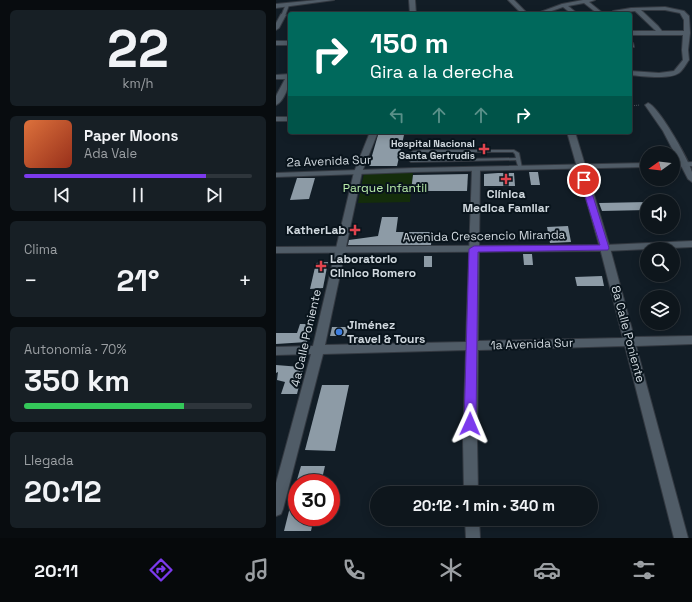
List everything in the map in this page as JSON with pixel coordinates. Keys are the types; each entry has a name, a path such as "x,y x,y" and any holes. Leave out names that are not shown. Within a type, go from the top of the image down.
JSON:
{"street":[{"path":"276,6 331,0"},
{"path":"412,0 413,12"},
{"path":"511,0 523,12"},
{"path":"544,12 564,5 589,0 599,12"},
{"path":"658,9 662,0"},
{"path":"276,28 287,5"},
{"path":"564,5 573,12"},
{"path":"616,11 658,9 679,10 686,15 689,26 685,47 689,60 676,72 659,75 632,74"},
{"path":"636,10 656,27 660,33"},
{"path":"632,33 687,33"},
{"path":"276,43 288,43"},
{"path":"276,77 288,77"},
{"path":"276,103 288,81"},
{"path":"648,105 688,165 692,179"},
{"path":"276,119 288,119"},
{"name":"4a Calle Poniente","path":"276,509 318,350 339,250 358,172 373,134"},
{"name":"8a Calle Poniente","path":"572,134 605,248 681,538"},
{"name":"2a Avenida Sur","path":"276,175 358,172 411,165 476,169 519,164 580,167 640,165"},
{"path":"471,486 470,439 476,169"},
{"name":"Avenida Crescencio Miranda","path":"276,250 605,248 692,244"},
{"name":"1a Avenida Sur","path":"276,351 692,340"},
{"path":"472,526 472,538"}],"lane":[{"path":"422,151 514,151 519,164 411,165 408,157 410,154 422,151"}],"path":[{"path":"632,106 648,105"}],"green space":[{"name":"Parque Infantil","path":"413,172 410,202 358,203 364,173"}],"building":[{"path":"378,135 404,135 397,166 369,166"},
{"path":"529,172 538,172 540,185 531,185"},
{"path":"514,173 515,186 484,186 484,174"},
{"path":"468,174 467,191 411,191 413,175"},
{"path":"297,178 315,178 309,199 290,200"},
{"path":"640,202 640,210 602,211 599,203"},
{"path":"382,217 398,217 396,232 432,232 431,245 348,245 349,240 378,236"},
{"path":"568,226 571,242 550,243 547,227"},
{"path":"523,254 532,254 533,265 524,265"},
{"path":"424,256 432,256 432,267 424,267"},
{"path":"328,262 323,288 310,289 316,263"},
{"path":"602,276 604,286 577,286 575,277"},
{"path":"300,324 312,324 307,342 276,344 276,333 297,333"},
{"name":"Jiménez Travel & Tours","path":"332,327 348,327 346,336 330,336"},
{"path":"276,365 301,367 303,370 297,394 281,394 285,382 277,380 278,372 276,373"},
{"path":"322,385 349,385 335,451 305,450"},
{"path":"301,466 325,466 323,474 299,474"},
{"path":"288,515 288,526 312,526 311,531 284,531"}],"place":[{"name":"Hospital Nacional Santa Gertrudis","path":"484,149"},
{"name":"Clínica Medica Familar","path":"506,179"},
{"name":"KatherLab","path":"355,230"},
{"name":"Laboratorio Clinico Romero","path":"321,266"},
{"name":"Jiménez Travel & Tours","path":"339,332"}],"route":[{"path":"470,424 474,249 605,248 584,180"}]}
